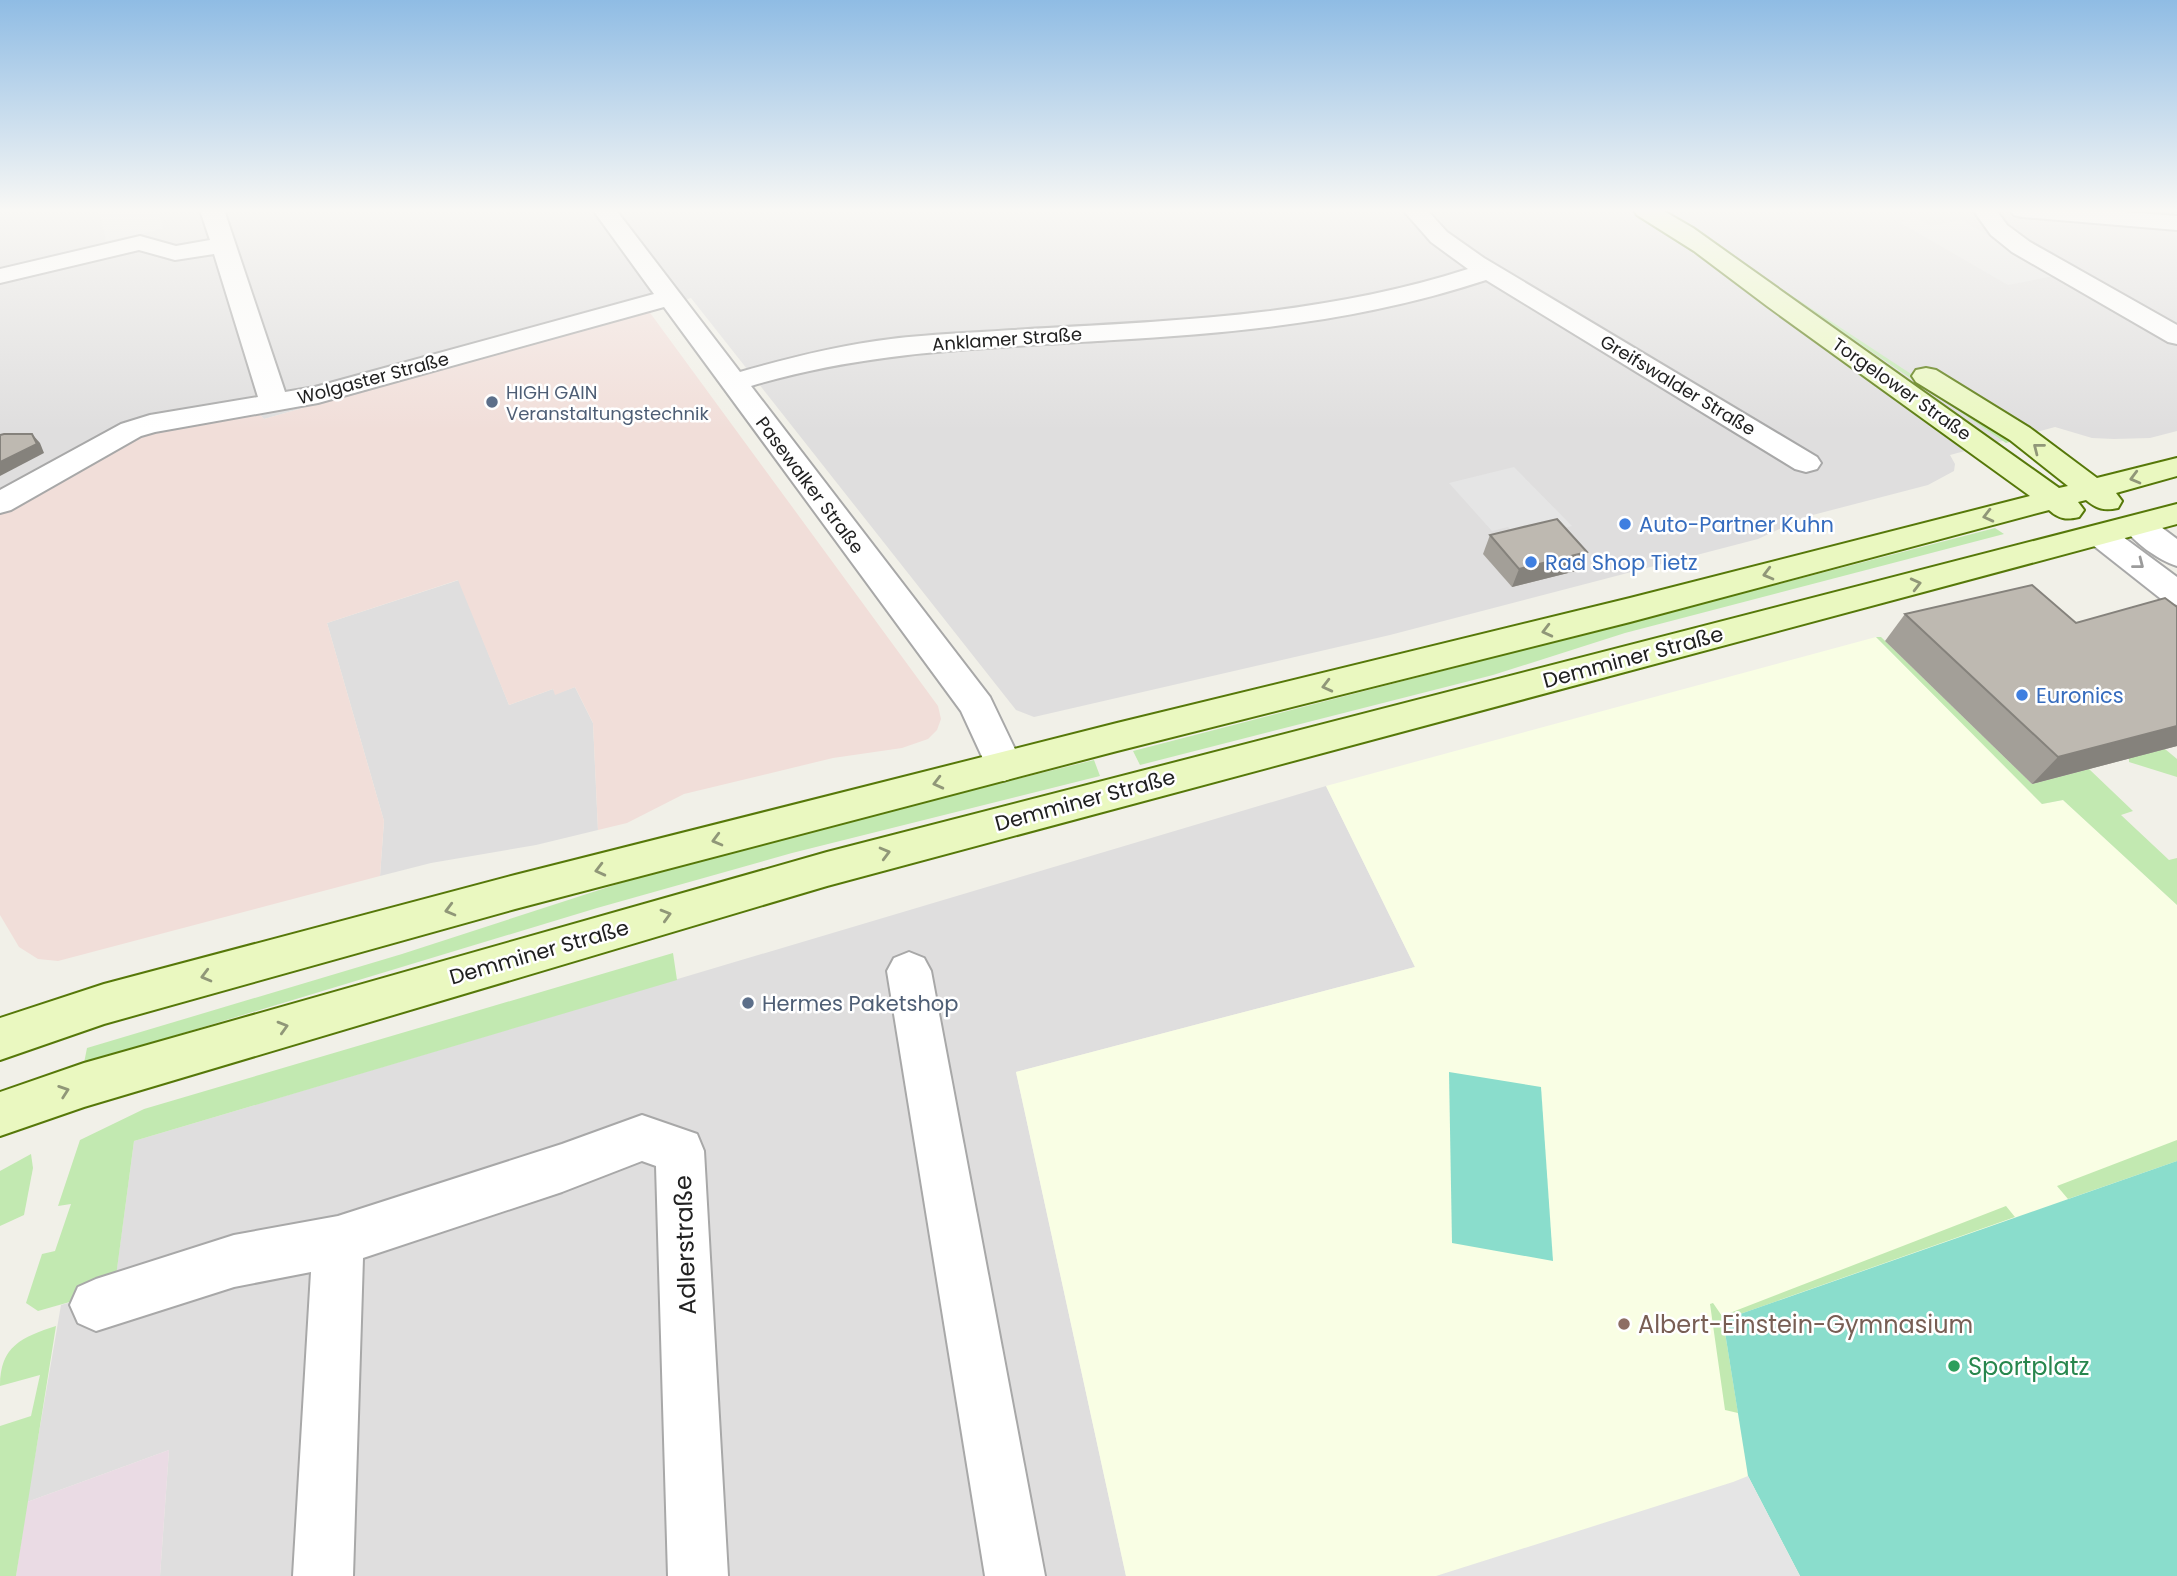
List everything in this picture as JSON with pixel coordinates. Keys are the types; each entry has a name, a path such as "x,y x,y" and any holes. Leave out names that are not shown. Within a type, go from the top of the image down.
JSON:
{"main road":[{"name":"Torgelower Straße","path":"1751,284 1982,444 2100,535"},
{"name":"Torgelower Straße","path":"1783,284 1938,384 2001,421 2138,525"},
{"path":"0,1040 104,1004 455,909 1004,766 1630,610 2177,467"},
{"name":"Demminer Straße","path":"0,1114 84,1084 827,869 2177,514"}],"street":[{"name":"Wolgaster Straße","path":"235,284 274,403 318,395 668,298"},
{"name":"Pasewalker Straße","path":"657,284 977,706 1004,766"},
{"name":"Anklamer Straße","path":"733,383 810,362 879,349 1283,318 1383,303 1452,284"},
{"name":"Greifswalder Straße","path":"1509,284 1807,463"},
{"path":"2085,284 2177,336"},
{"path":"0,503 131,430 150,424 274,403"},
{"path":"2138,525 2177,555"},
{"path":"2100,535 2177,594"},
{"path":"909,971 1015,1576"},
{"name":"Adlerstraße","path":"96,1304 234,1261 338,1241 562,1168 642,1138 680,1150 698,1576"},
{"path":"323,1576 338,1241"}],"shaded area":[{"path":"0,284 2177,284 2177,431 2150,438 2114,439 2092,438 2055,427 1950,455 1955,464 1954,471 1928,485 1805,517 1758,539 1390,635 1034,717 1016,710 691,298 264,419 259,414 148,431 0,510"},
{"path":"648,310 938,706 941,719 937,730 928,739 902,748 833,758 684,794 627,823 598,830 593,723 575,687 555,695 553,689 509,705 458,580 327,623 384,821 380,876 58,961 38,959 19,947 0,915 0,510 148,431 259,414 264,419"},
{"path":"1514,467 1572,526 1520,539 1508,527 1492,531 1449,483"},
{"path":"459,580 509,705 553,689 556,694 575,687 593,723 598,830 536,845 431,863 380,876 384,821 327,623"},
{"name":"Albert-Einstein-Gymnasium","path":"1876,637 2042,804 2063,800 2177,905 2177,1576 1126,1576 1016,1072 1415,967 1326,786"},
{"path":"1326,786 1415,967 1016,1072 1126,1576 160,1576 169,1450 27,1502 61,1305 105,1292 115,1283 134,1141"},
{"path":"1449,1072 1541,1087 1553,1261 1452,1243"},
{"name":"Sportplatz","path":"2177,1161 2177,1576 1800,1576 1748,1476 1723,1320"},
{"path":"169,1450 160,1576 16,1576 27,1502"},
{"path":"1748,1476 1800,1576 1436,1576 1733,1482"}],"green space":[{"path":"1768,284 1773,284 2013,441 2006,443"},
{"path":"1995,528 2004,534 1625,633 1493,675 1140,765 1133,751"},
{"path":"1876,637 1881,637 2032,784 2089,769 2133,811 2121,815 2169,860 2177,858 2177,905 2063,800 2042,804"},
{"path":"2165,749 2177,759 2177,777 2129,762 2129,758"},
{"path":"1094,760 1100,776 792,853 597,908 84,1063 87,1048 402,954 630,880 789,835"},
{"path":"673,953 677,980 134,1141 115,1284 105,1292 38,1311 26,1303 42,1254 55,1251 71,1204 58,1206 80,1140 144,1109"},
{"path":"2177,1140 2177,1161 2068,1199 2057,1186"},
{"path":"31,1154 33,1168 24,1215 0,1226 0,1171"},
{"path":"2006,1206 2015,1217 1723,1320 1738,1413 1725,1410 1710,1304 1713,1303 1722,1316"},
{"path":"56,1326 16,1576 0,1576 0,1426 31,1416 40,1375 0,1386 1,1372 4,1361 15,1345 33,1334"}],"building":[{"path":"32,434 37,444 0,462 0,435"},
{"path":"1557,519 1587,552 1519,569 1490,535"},
{"path":"2032,585 2076,623 2165,598 2177,607 2177,726 2058,757 1905,614"}],"place":[{"name":"HIGH GAIN Veranstaltungstechnik","path":"492,402"},
{"name":"Auto-Partner Kuhn","path":"1625,524"},
{"name":"Rad Shop Tietz","path":"1531,562"},
{"name":"Euronics","path":"2022,695"},
{"name":"Hermes Paketshop","path":"748,1003"},
{"name":"Albert-Einstein-Gymnasium","path":"1624,1324"},
{"name":"Sportplatz","path":"1954,1366"}]}
